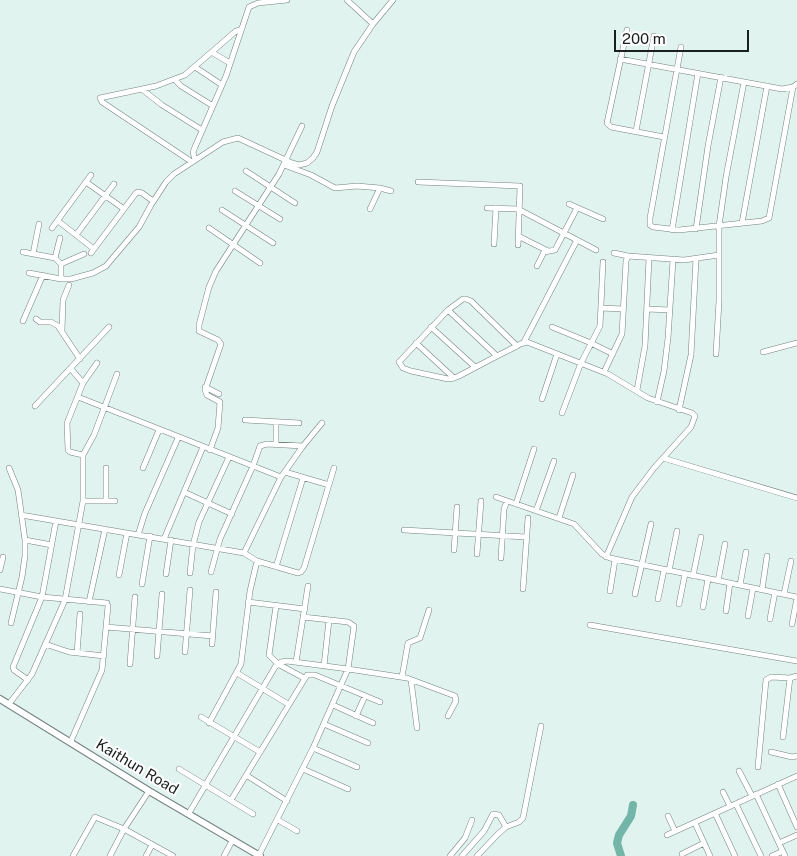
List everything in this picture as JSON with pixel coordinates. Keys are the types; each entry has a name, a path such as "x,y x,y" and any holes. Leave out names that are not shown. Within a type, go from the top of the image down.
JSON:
{"street":[{"path":"194,161 193,152 222,85 249,7 258,3 287,0"},
{"path":"347,0 373,24"},
{"path":"285,163 307,163 317,152 327,119 357,47 393,0"},
{"path":"194,161 100,100 102,97 143,90 175,80 195,67 236,31 242,30"},
{"path":"627,30 607,123 611,126 664,136"},
{"path":"636,131 654,36"},
{"path":"620,59 649,64 676,69 698,73 721,77 782,89 795,86 770,214 765,220 696,229 672,230 654,227 650,222 664,136 676,69 681,46"},
{"path":"213,52 230,63"},
{"path":"195,67 222,85"},
{"path":"672,230 698,73"},
{"path":"696,229 708,146 721,77"},
{"path":"175,80 181,86 213,106"},
{"path":"716,354 719,226 744,82"},
{"path":"742,223 767,86"},
{"path":"143,90 162,105 202,130"},
{"path":"210,450 219,423 220,402 207,395 205,388 220,347 218,340 201,333 198,328 212,279 285,163 302,126"},
{"path":"29,273 61,279 79,278 106,266 139,227 166,182 174,174 223,142 238,138 335,188 357,186 391,191"},
{"path":"246,171 295,203"},
{"path":"52,228 91,175"},
{"path":"86,182 124,209"},
{"path":"418,182 520,186 518,245"},
{"path":"76,235 114,184"},
{"path":"370,209 380,188"},
{"path":"235,191 280,219"},
{"path":"58,221 92,251 138,192 154,201"},
{"path":"569,204 603,219"},
{"path":"487,208 519,210 596,250"},
{"path":"494,244 496,208"},
{"path":"537,266 544,252 555,250 577,208"},
{"path":"222,210 273,243"},
{"path":"33,254 39,224"},
{"path":"209,228 260,262"},
{"path":"518,236 548,251"},
{"path":"55,258 60,238"},
{"path":"517,346 469,299 463,299 431,326 399,362 403,368 411,371 454,378 517,346 524,342 577,240"},
{"path":"22,252 55,258 61,264 61,279"},
{"path":"614,252 628,256 673,260 719,255"},
{"path":"61,264 84,254"},
{"path":"604,372 622,334 626,261 628,256"},
{"path":"637,390 645,346 649,258"},
{"path":"679,410 691,355 696,259"},
{"path":"658,402 664,371 673,260"},
{"path":"562,413 581,363 600,326 603,262"},
{"path":"23,321 42,275"},
{"path":"62,332 63,300 69,285"},
{"path":"601,308 623,309"},
{"path":"647,309 670,310"},
{"path":"448,310 497,356"},
{"path":"36,319 40,322 51,322 58,326 80,359"},
{"path":"431,326 475,367"},
{"path":"35,406 110,327"},
{"path":"552,327 592,343 613,354"},
{"path":"524,342 531,343 604,372 658,402 692,413 695,416 695,421 632,497 606,557"},
{"path":"416,343 454,378"},
{"path":"763,352 797,343"},
{"path":"542,399 557,354"},
{"path":"83,455 68,450 68,418 83,383 97,363"},
{"path":"71,369 83,383"},
{"path":"9,704 28,680 66,600 83,502 83,455 94,435 117,374"},
{"path":"205,388 219,394"},
{"path":"78,397 281,478"},
{"path":"245,420 299,423"},
{"path":"276,422 276,444"},
{"path":"244,553 281,478 322,423"},
{"path":"143,468 158,430"},
{"path":"138,535 145,513 178,438"},
{"path":"211,572 217,549 260,446 276,444 303,446"},
{"path":"164,539 204,447"},
{"path":"516,504 534,449"},
{"path":"190,572 193,544 199,522 229,457"},
{"path":"663,458 797,498"},
{"path":"536,511 554,461"},
{"path":"9,468 18,490 25,540 25,556 10,623"},
{"path":"106,468 106,501"},
{"path":"21,515 244,553 257,561 294,572 301,572 334,468"},
{"path":"285,472 329,485"},
{"path":"559,518 573,475"},
{"path":"276,567 303,478"},
{"path":"184,492 232,514"},
{"path":"496,497 574,524 606,557 615,560 797,597 792,624"},
{"path":"83,502 115,501"},
{"path":"477,554 480,501"},
{"path":"501,558 504,509 507,501"},
{"path":"454,550 457,507"},
{"path":"523,589 528,518"},
{"path":"28,680 14,670 13,667 42,597 56,521"},
{"path":"635,594 651,524"},
{"path":"89,602 105,529"},
{"path":"404,530 526,537"},
{"path":"658,599 677,531"},
{"path":"119,575 127,533"},
{"path":"142,584 150,536"},
{"path":"693,576 702,537"},
{"path":"25,540 52,545"},
{"path":"166,574 171,540"},
{"path":"718,581 725,544"},
{"path":"740,585 746,552"},
{"path":"762,590 767,556"},
{"path":"0,570 3,557"},
{"path":"610,590 615,560"},
{"path":"209,722 237,673 242,660 248,602 257,561"},
{"path":"784,594 791,561"},
{"path":"680,604 685,574"},
{"path":"704,607 708,579"},
{"path":"726,611 730,583"},
{"path":"296,662 308,586"},
{"path":"748,616 753,588"},
{"path":"0,589 42,597 107,605 102,670 71,741"},
{"path":"185,652 190,590"},
{"path":"212,644 216,592"},
{"path":"770,619 775,592"},
{"path":"157,656 162,594"},
{"path":"130,664 135,597"},
{"path":"248,602 305,609"},
{"path":"276,606 269,655 278,664 304,678"},
{"path":"402,677 408,643 420,638 429,610"},
{"path":"77,653 80,614"},
{"path":"260,856 313,748 348,669 354,626 348,622 303,617"},
{"path":"324,666 329,620"},
{"path":"590,625 797,661"},
{"path":"106,627 212,636"},
{"path":"45,644 69,652 104,656"},
{"path":"189,813 262,689 278,664 286,661 402,677 411,680 455,696 456,701 448,716"},
{"path":"237,673 288,704"},
{"path":"231,800 304,678 310,674 380,702"},
{"path":"758,767 766,680 771,677 790,678 797,676"},
{"path":"783,737 790,678"},
{"path":"411,680 417,728"},
{"path":"356,716 365,696"},
{"name":"Kaithun Road","path":"0,699 71,741 149,791 260,856"},
{"path":"333,705 373,723"},
{"path":"201,717 260,752"},
{"path":"324,724 368,743"},
{"path":"477,856 506,827 519,822 525,813 541,726"},
{"path":"313,748 356,767"},
{"path":"772,752 792,757 797,756"},
{"path":"302,769 348,790"},
{"path":"179,770 253,814"},
{"path":"739,771 754,795 784,854 772,856"},
{"path":"246,775 287,801"},
{"path":"667,835 797,776"},
{"path":"778,784 797,827"},
{"path":"110,856 124,828 149,791"},
{"path":"723,792 733,805 761,856"},
{"path":"715,813 735,856"},
{"path":"462,856 484,831 493,814 499,814 506,827"},
{"path":"73,856 95,816 124,828 173,856"},
{"path":"668,816 675,831"},
{"path":"278,820 297,831"},
{"path":"450,856 465,838 472,820"},
{"path":"695,822 710,856"},
{"path":"779,843 797,835"},
{"path":"224,856 232,841"},
{"path":"682,854 704,843"},
{"path":"146,856 152,845"}],"waterway":[{"path":"621,856 617,843 619,835 631,816 633,805"}]}
